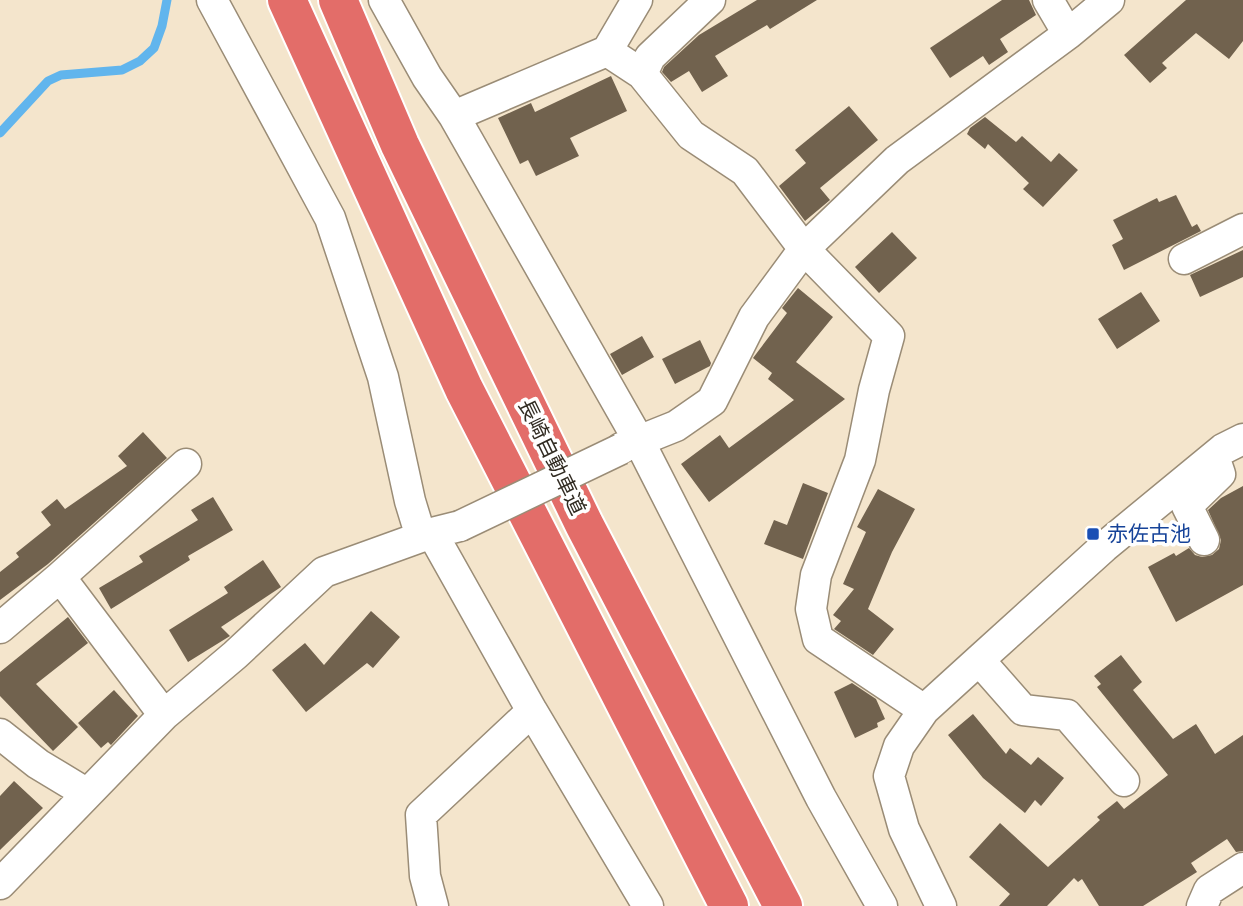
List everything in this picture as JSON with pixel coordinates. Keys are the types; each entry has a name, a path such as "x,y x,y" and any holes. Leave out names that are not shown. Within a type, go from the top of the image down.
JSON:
{"highway":[{"path":"287,0 464,389 729,906"},
{"name":"長崎自動車道","path":"338,0 400,145 578,512 783,906"}],"street":[{"path":"212,0 330,218 383,377 410,501 438,532 532,711 648,906"},
{"path":"384,0 427,77 454,116 821,798 882,906"},
{"path":"454,116 607,51 637,0"},
{"path":"642,75 650,57 710,0"},
{"path":"1048,0 1068,34"},
{"path":"0,884 164,715 235,655 324,572 438,532 676,426 712,401 754,317 804,249 897,160 1068,34 1109,0"},
{"path":"607,51 642,75 691,135 745,171 804,249 889,337 874,390 860,460 816,575 811,609 818,639 924,710"},
{"path":"1184,258 1243,229"},
{"path":"941,906 904,830 889,776 899,746 924,710 1104,547 1230,450"},
{"path":"1204,540 1186,506 1220,474 1230,450"},
{"path":"0,628 186,464"},
{"path":"60,577 164,715"},
{"path":"979,660 1023,710 1067,715 1124,781"},
{"path":"433,906 425,876 421,815 532,711"},
{"path":"0,734 38,764 86,793"},
{"path":"1202,906 1209,890 1243,868"}],"building":[{"path":"757,0 817,0 770,29 767,25 715,56 728,76 702,92 689,71 671,82 662,72 664,67 699,35"},
{"path":"1002,0 1029,0 1036,15 1000,39 1008,52 989,65 983,56 950,78 930,48"},
{"path":"1186,0 1243,0 1243,41 1229,59 1196,33 1162,63 1167,68 1150,83 1124,55"},
{"path":"611,76 627,111 570,138 579,156 536,176 528,160 520,164 498,118 531,103 535,112"},
{"path":"849,106 878,140 820,188 830,200 805,221 779,186 806,163 795,150"},
{"path":"985,117 1016,142 1022,136 1051,162 1059,153 1078,170 1043,207 1023,189 1029,183 988,144 985,149 967,134 970,128"},
{"path":"1176,195 1192,227 1197,224 1201,231 1124,270 1112,245 1123,239 1113,220 1157,198 1159,202"},
{"path":"892,232 917,258 879,293 855,267"},
{"path":"1243,250 1243,277 1200,297 1190,275"},
{"path":"798,288 833,317 796,362 845,399 709,502 681,464 720,435 729,448 794,400 768,379 772,373 753,358 787,313 782,308"},
{"path":"1141,292 1160,321 1117,349 1098,319"},
{"path":"642,336 654,357 622,375 610,354"},
{"path":"700,340 710,366 675,384 662,359"},
{"path":"143,432 167,458 48,564 0,600 0,572 19,557 16,553 51,525 41,512 57,499 65,509 127,466 118,456"},
{"path":"803,483 828,493 803,559 764,544 774,520 787,525"},
{"path":"1243,486 1243,585 1176,622 1148,567 1189,548 1195,555 1212,555 1219,549 1221,540 1208,510 1221,498"},
{"path":"878,489 915,509 892,552 868,609 894,629 873,655 834,629 841,621 833,615 854,589 843,584 866,532 857,527"},
{"path":"213,497 233,530 188,556 190,560 111,609 99,588 143,562 139,556 198,520 191,510"},
{"path":"263,560 281,587 221,627 230,636 188,662 169,630 228,593 224,587"},
{"path":"371,611 400,637 373,668 367,663 306,712 272,670 305,643 324,665"},
{"path":"68,617 88,643 36,684 78,727 53,751 0,696 0,672"},
{"path":"1121,655 1142,682 1133,690 1173,739 1196,724 1215,754 1243,735 1243,851 1236,852 1227,839 1191,863 1197,872 1143,906 1099,906 1082,879 1078,882 1074,878 1047,906 999,906 1010,894 969,857 1000,823 1048,867 1100,820 1097,817 1117,801 1124,809 1168,775 1097,687 1101,684 1094,676"},
{"path":"852,683 876,699 885,719 877,723 878,727 855,738 834,692"},
{"path":"114,690 138,716 111,745 108,742 101,748 78,723"},
{"path":"973,714 1006,754 1010,748 1031,765 1038,757 1064,778 1041,806 1035,800 1025,813 983,778 948,735"},
{"path":"14,781 43,808 0,850 0,796"}],"waterway":[{"path":"0,133 48,81 61,75 122,70 140,61 154,48 167,0"}],"place":[{"name":"赤佐古池","path":"1093,534"}]}
